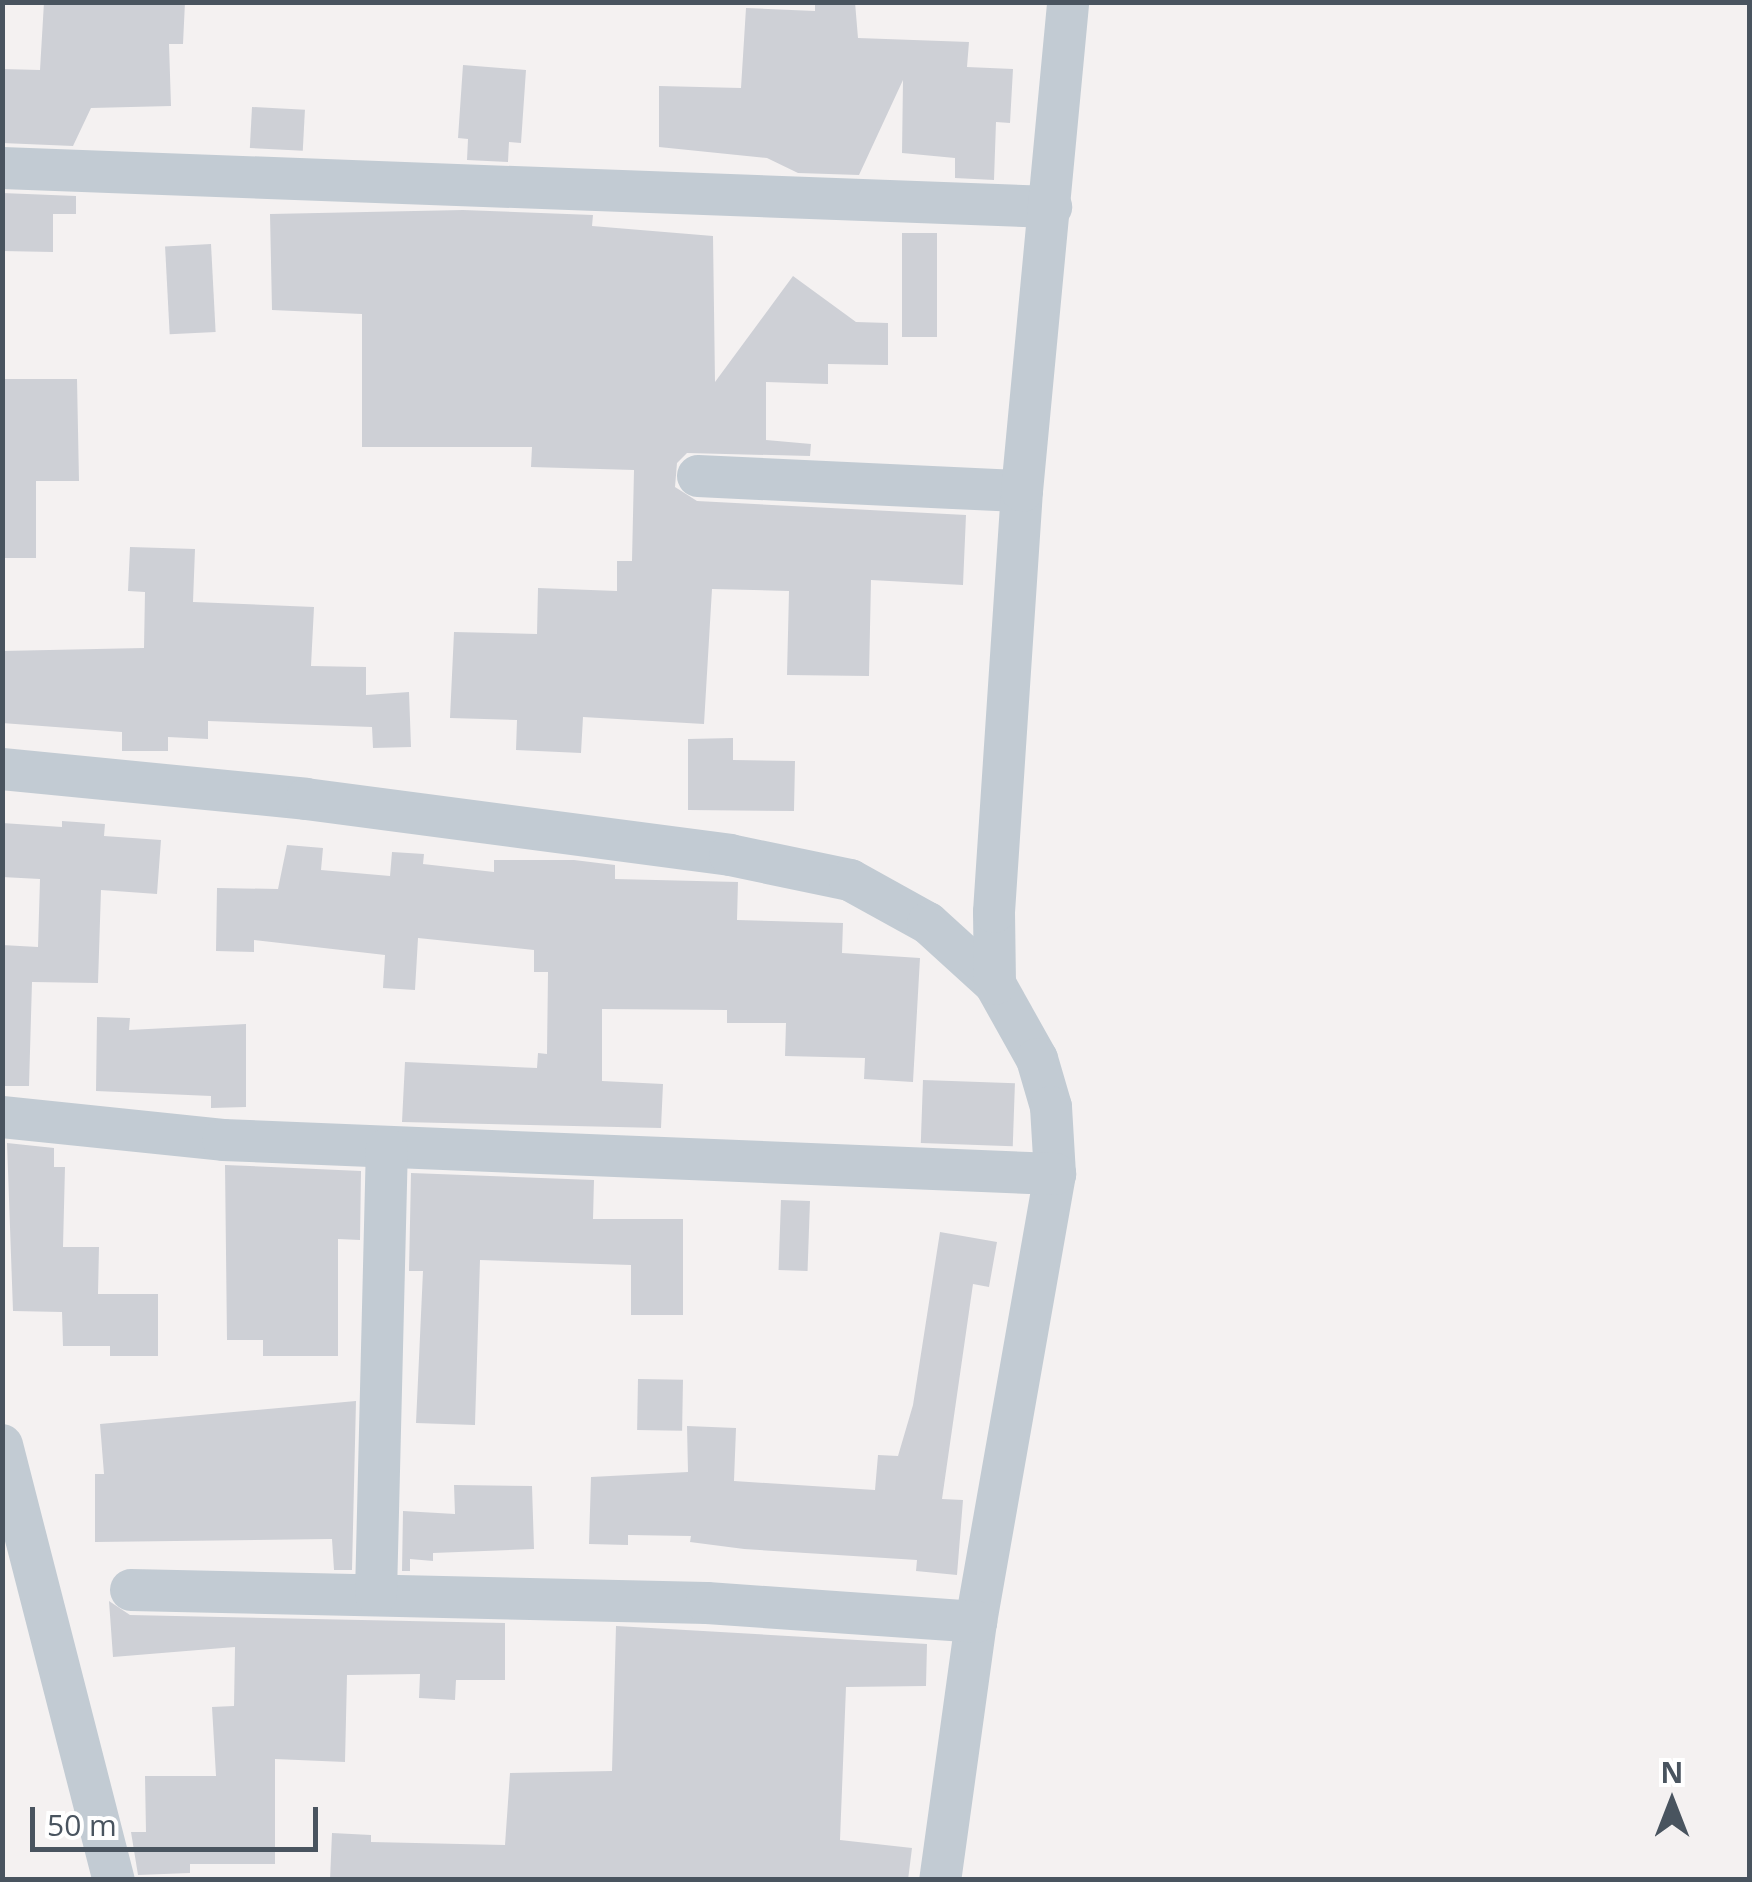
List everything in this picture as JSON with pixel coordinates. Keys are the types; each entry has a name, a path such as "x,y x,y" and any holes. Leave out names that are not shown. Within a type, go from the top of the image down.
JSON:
{"street":[{"path":"940,1880 976,1622 1055,1174 1051,1107 1037,1059 994,972 997,490 1030,206 1068,2"},
{"path":"2,168 1030,206"},
{"path":"698,476 997,490"},
{"path":"2,769 306,799 730,855 833,876 928,923 994,972"},
{"path":"2,1117 223,1140 387,1149 1055,1174"},
{"path":"376,1594 387,1149"},
{"path":"2,1446 114,1880"},
{"path":"131,1590 708,1603 976,1622"}],"building":[{"path":"44,2 185,2 183,44 169,44 171,106 91,108 73,146 2,143 2,69 40,70"},
{"path":"815,2 855,2 858,38 969,42 967,67 1013,69 1010,123 996,122 994,180 955,178 955,158 902,153 903,80 859,175 798,173 767,158 659,147 659,86 741,88 746,8 815,11"},
{"path":"463,65 526,70 521,143 509,142 508,162 467,160 468,139 458,138"},
{"path":"252,107 305,110 303,151 250,148"},
{"path":"2,193 76,196 76,214 53,214 53,252 2,251"},
{"path":"463,210 593,215 592,226 713,236 715,382 793,276 856,322 888,323 888,365 828,364 828,384 766,382 766,440 811,444 810,456 687,453 677,463 675,487 697,501 966,515 963,585 871,580 869,676 787,675 789,591 712,589 704,724 583,717 581,753 516,750 517,720 450,718 454,632 537,634 538,588 617,591 617,561 632,561 634,470 531,467 532,447 362,447 362,314 272,310 270,214"},
{"path":"902,233 937,233 937,337 902,337"},
{"path":"211,244 216,332 170,334 165,246"},
{"path":"2,379 77,379 79,481 36,481 36,558 2,558"},
{"path":"130,547 195,549 193,602 314,607 311,666 366,667 366,695 409,692 411,747 373,748 372,727 208,721 208,739 168,737 168,751 122,751 122,732 2,723 2,651 144,648 145,592 128,591"},
{"path":"733,738 733,760 795,761 794,811 688,810 688,739"},
{"path":"62,821 105,824 104,836 161,840 157,894 101,890 98,983 32,982 29,1086 2,1086 2,945 38,947 40,879 2,877 2,823 62,827"},
{"path":"287,845 323,848 321,870 390,876 392,852 424,854 423,864 494,872 494,860 574,860 615,865 615,879 738,882 737,920 843,923 842,953 920,958 913,1082 864,1079 865,1058 785,1056 786,1023 727,1023 727,1010 602,1009 602,1081 663,1084 661,1128 402,1122 405,1062 537,1068 538,1053 547,1054 548,972 534,972 534,950 418,938 415,990 383,988 385,955 254,940 254,952 216,951 217,888 278,889"},
{"path":"97,1017 130,1018 129,1030 246,1024 246,1107 211,1108 211,1096 96,1091"},
{"path":"923,1080 1015,1083 1013,1146 921,1143"},
{"path":"7,1143 54,1148 54,1167 65,1167 63,1247 99,1247 98,1294 158,1294 158,1356 110,1356 110,1346 63,1346 62,1312 13,1311"},
{"path":"225,1165 361,1171 360,1240 338,1239 338,1356 263,1356 263,1340 227,1340"},
{"path":"411,1173 594,1180 593,1219 683,1219 683,1315 631,1315 631,1265 480,1260 475,1425 416,1423 423,1271 409,1271"},
{"path":"781,1200 810,1201 808,1271 779,1270"},
{"path":"940,1232 997,1242 989,1287 973,1284 942,1499 963,1500 957,1575 916,1571 917,1560 744,1549 690,1542 691,1536 628,1535 628,1545 589,1544 591,1477 688,1472 687,1426 736,1428 734,1481 875,1490 878,1455 898,1456 913,1405"},
{"path":"638,1379 683,1380 682,1431 637,1430"},
{"path":"356,1401 352,1570 334,1570 332,1539 95,1542 95,1474 104,1474 100,1424"},
{"path":"454,1485 532,1486 534,1549 433,1553 433,1561 410,1559 410,1571 402,1571 403,1511 455,1514"},
{"path":"109,1601 130,1615 505,1623 505,1680 456,1680 455,1700 419,1698 420,1674 347,1675 345,1762 275,1759 275,1864 190,1864 190,1873 138,1875 131,1832 146,1832 145,1776 216,1776 212,1707 234,1706 235,1647 113,1657"},
{"path":"616,1626 927,1644 926,1686 846,1687 840,1840 912,1848 908,1880 330,1880 332,1833 371,1835 371,1842 505,1845 510,1773 612,1771"}]}
